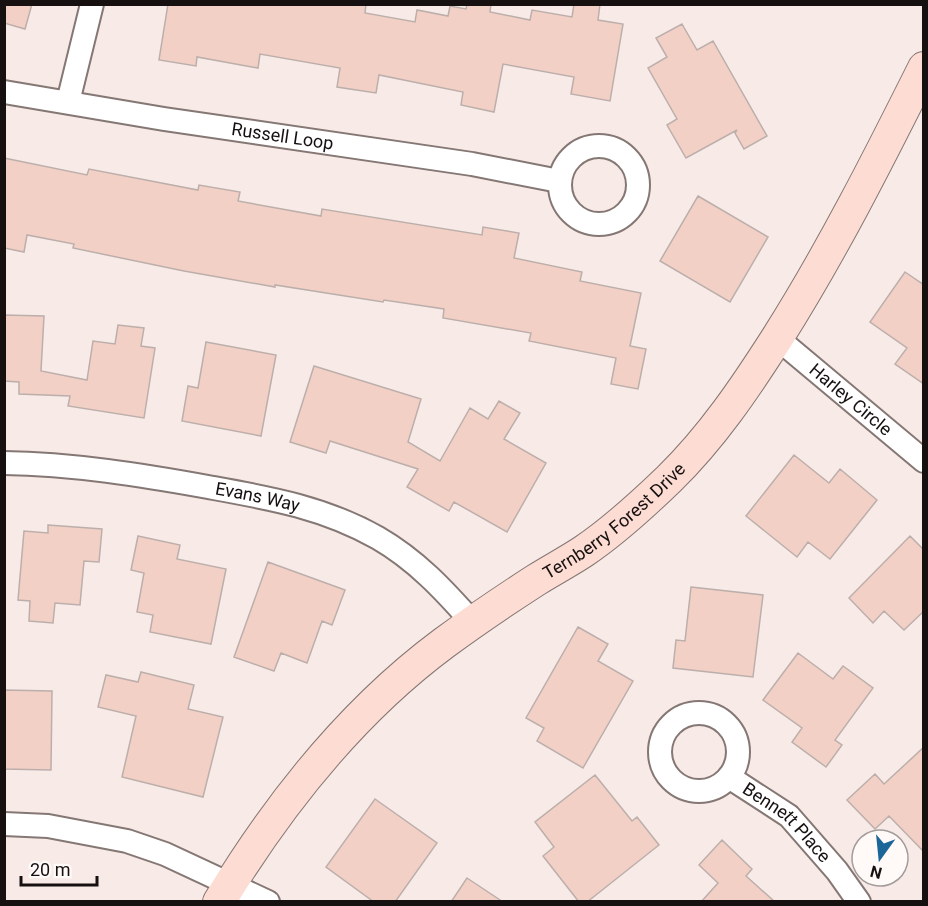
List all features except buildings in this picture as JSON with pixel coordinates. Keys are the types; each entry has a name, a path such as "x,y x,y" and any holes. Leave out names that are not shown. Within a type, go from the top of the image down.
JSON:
{"street":[{"path":"68,102 92,4"},
{"name":"Ternberry Forest Drive","path":"225,893 250,850 298,785 339,738 390,687 442,644 528,585 584,551 630,515 671,477 715,428 750,381 834,242 924,69"},
{"name":"Russell Loop","path":"4,92 164,119 472,164 559,181"},
{"name":"Harley Circle","path":"777,338 924,460"},
{"name":"Evans Way","path":"4,463 154,477 303,506 340,519 379,538 415,563 443,588 472,623"},
{"name":"Bennett Place","path":"729,777 789,816 823,854 859,902"},
{"path":"4,824 48,826 128,841 165,854 225,893 268,902"}]}
